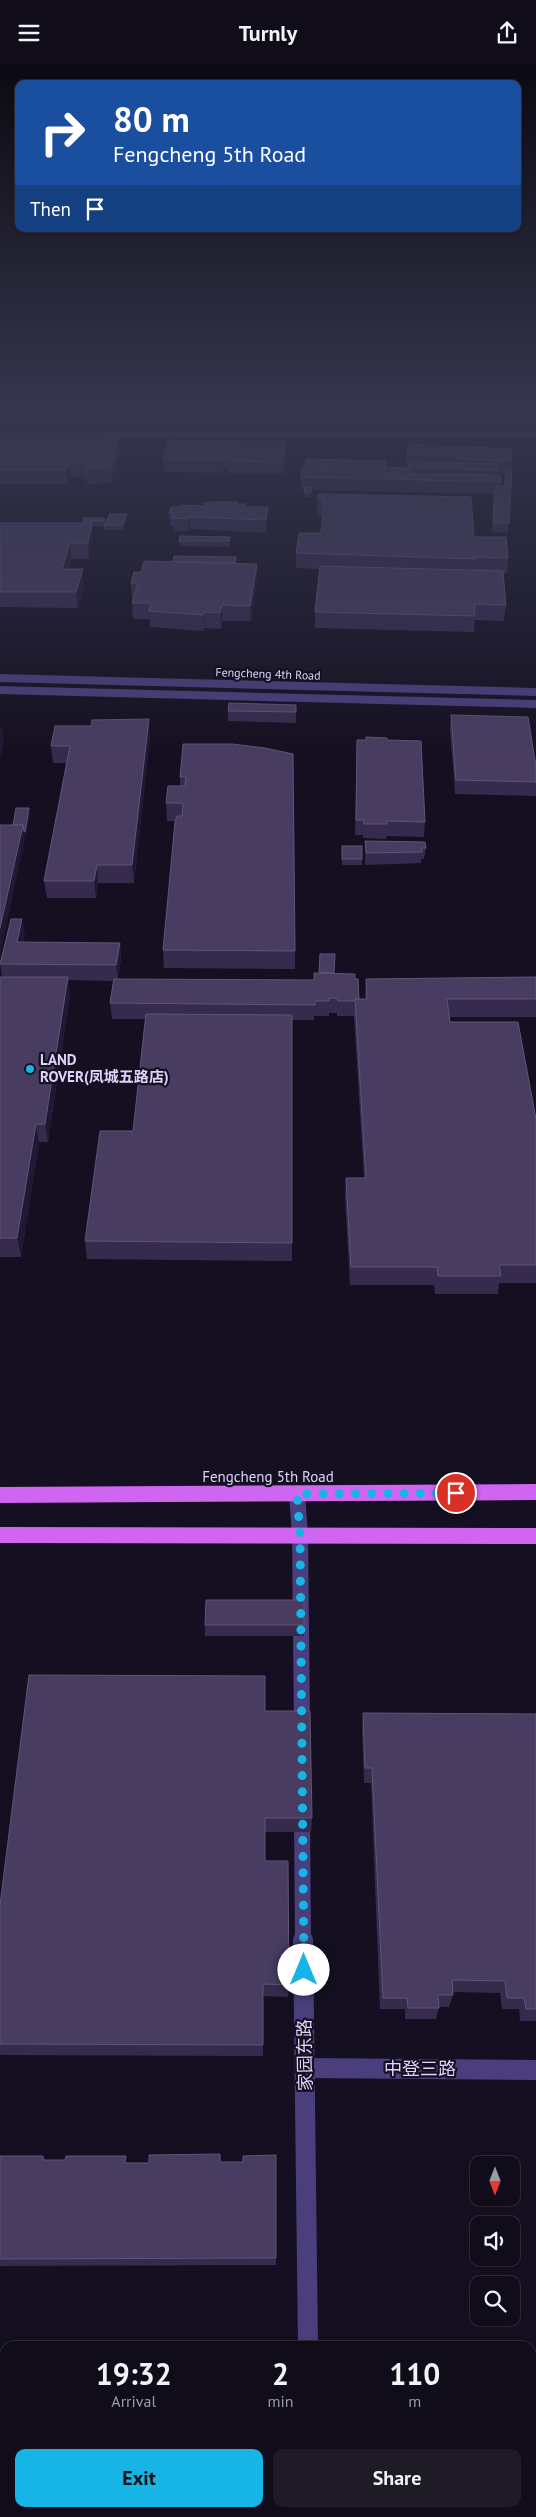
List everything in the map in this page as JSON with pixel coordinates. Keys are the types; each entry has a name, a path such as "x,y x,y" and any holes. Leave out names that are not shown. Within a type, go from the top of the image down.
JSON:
{"main road":[{"name":"Fengcheng 5th Road","path":"0,1495 536,1492"},
{"path":"0,1535 536,1536"}],"street":[{"name":"Fengcheng 4th Road","path":"0,678 536,692"},
{"name":"Fengcheng 4th Road","path":"0,690 536,704"},
{"path":"297,1494 300,1535 302,1743"},
{"name":"家园东路","path":"302,1802 308,2341"},
{"name":"中登三路","path":"305,2069 536,2070"}],"building":[{"path":"0,527 91,527 88,543 70,543 62,569 83,569 76,592 0,592"},
{"path":"322,527 473,527 474,537 506,537 508,558 476,557 476,559 296,553 299,533 321,533"},
{"path":"180,536 230,537 229,541 179,541"},
{"path":"174,556 236,557 235,563 173,562"},
{"path":"144,561 257,564 250,606 222,605 220,613 204,612 203,615 149,611 151,603 132,603 138,583 131,583 134,572 141,572"},
{"path":"320,566 503,571 506,605 474,604 475,616 315,612"},
{"path":"229,703 296,705 296,712 228,711"},
{"path":"451,715 528,717 536,766 536,782 456,780"},
{"path":"149,719 132,865 97,865 94,881 44,881 70,746 51,746 55,726 91,726 92,720"},
{"path":"366,737 421,741 425,822 387,821 387,824 364,824 364,820 356,820 357,740 366,740"},
{"path":"183,744 232,744 293,754 295,951 163,950 175,822 177,816 182,816 183,803 166,803 168,786 185,786 186,777 180,777"},
{"path":"16,808 29,808 25,832 23,825 13,825"},
{"path":"0,825 23,825 0,928"},
{"path":"365,841 425,842 426,848 422,848 422,852 366,853"},
{"path":"342,846 362,846 362,859 342,859"},
{"path":"11,919 22,919 17,942 120,943 116,965 0,964"},
{"path":"320,954 335,954 334,973 319,972"},
{"path":"314,973 355,974 355,979 358,979 359,999 355,999 355,1001 338,1001 337,998 329,998 329,1001 315,1001 315,1005 110,1003 114,979 314,980"},
{"name":"LAND ROVER(凤城五路店)","path":"0,977 68,977 45,1124 36,1124 17,1238 0,1238"},
{"path":"536,977 536,999 447,999 450,1022 518,1022 536,1119 536,1265 499,1265 501,1276 438,1276 437,1267 351,1267 346,1178 366,1178 355,999 367,999 366,979"},
{"path":"146,1014 292,1015 292,1243 85,1241 100,1131 133,1131"},
{"path":"206,1600 304,1600 304,1625 205,1625"},
{"path":"29,1675 265,1676 265,1711 310,1711 312,1818 265,1818 265,1861 288,1861 289,1985 263,1984 263,2045 0,2044 0,1905"},
{"path":"363,1713 536,1714 536,2009 526,2009 524,1998 507,1998 505,1981 452,1980 453,1995 438,1995 439,2008 408,2008 407,1998 383,1998 372,1768 365,1768"},
{"path":"220,2154 220,2162 243,2162 243,2156 276,2155 276,2258 0,2259 0,2156 43,2156 43,2160 65,2160 66,2156 126,2156 125,2163 149,2163 149,2155"}],"place":[{"name":"LAND ROVER(凤城五路店)","path":"30,1069"}],"route":[{"path":"304,1970 300,1535 297,1494 456,1493"}]}
